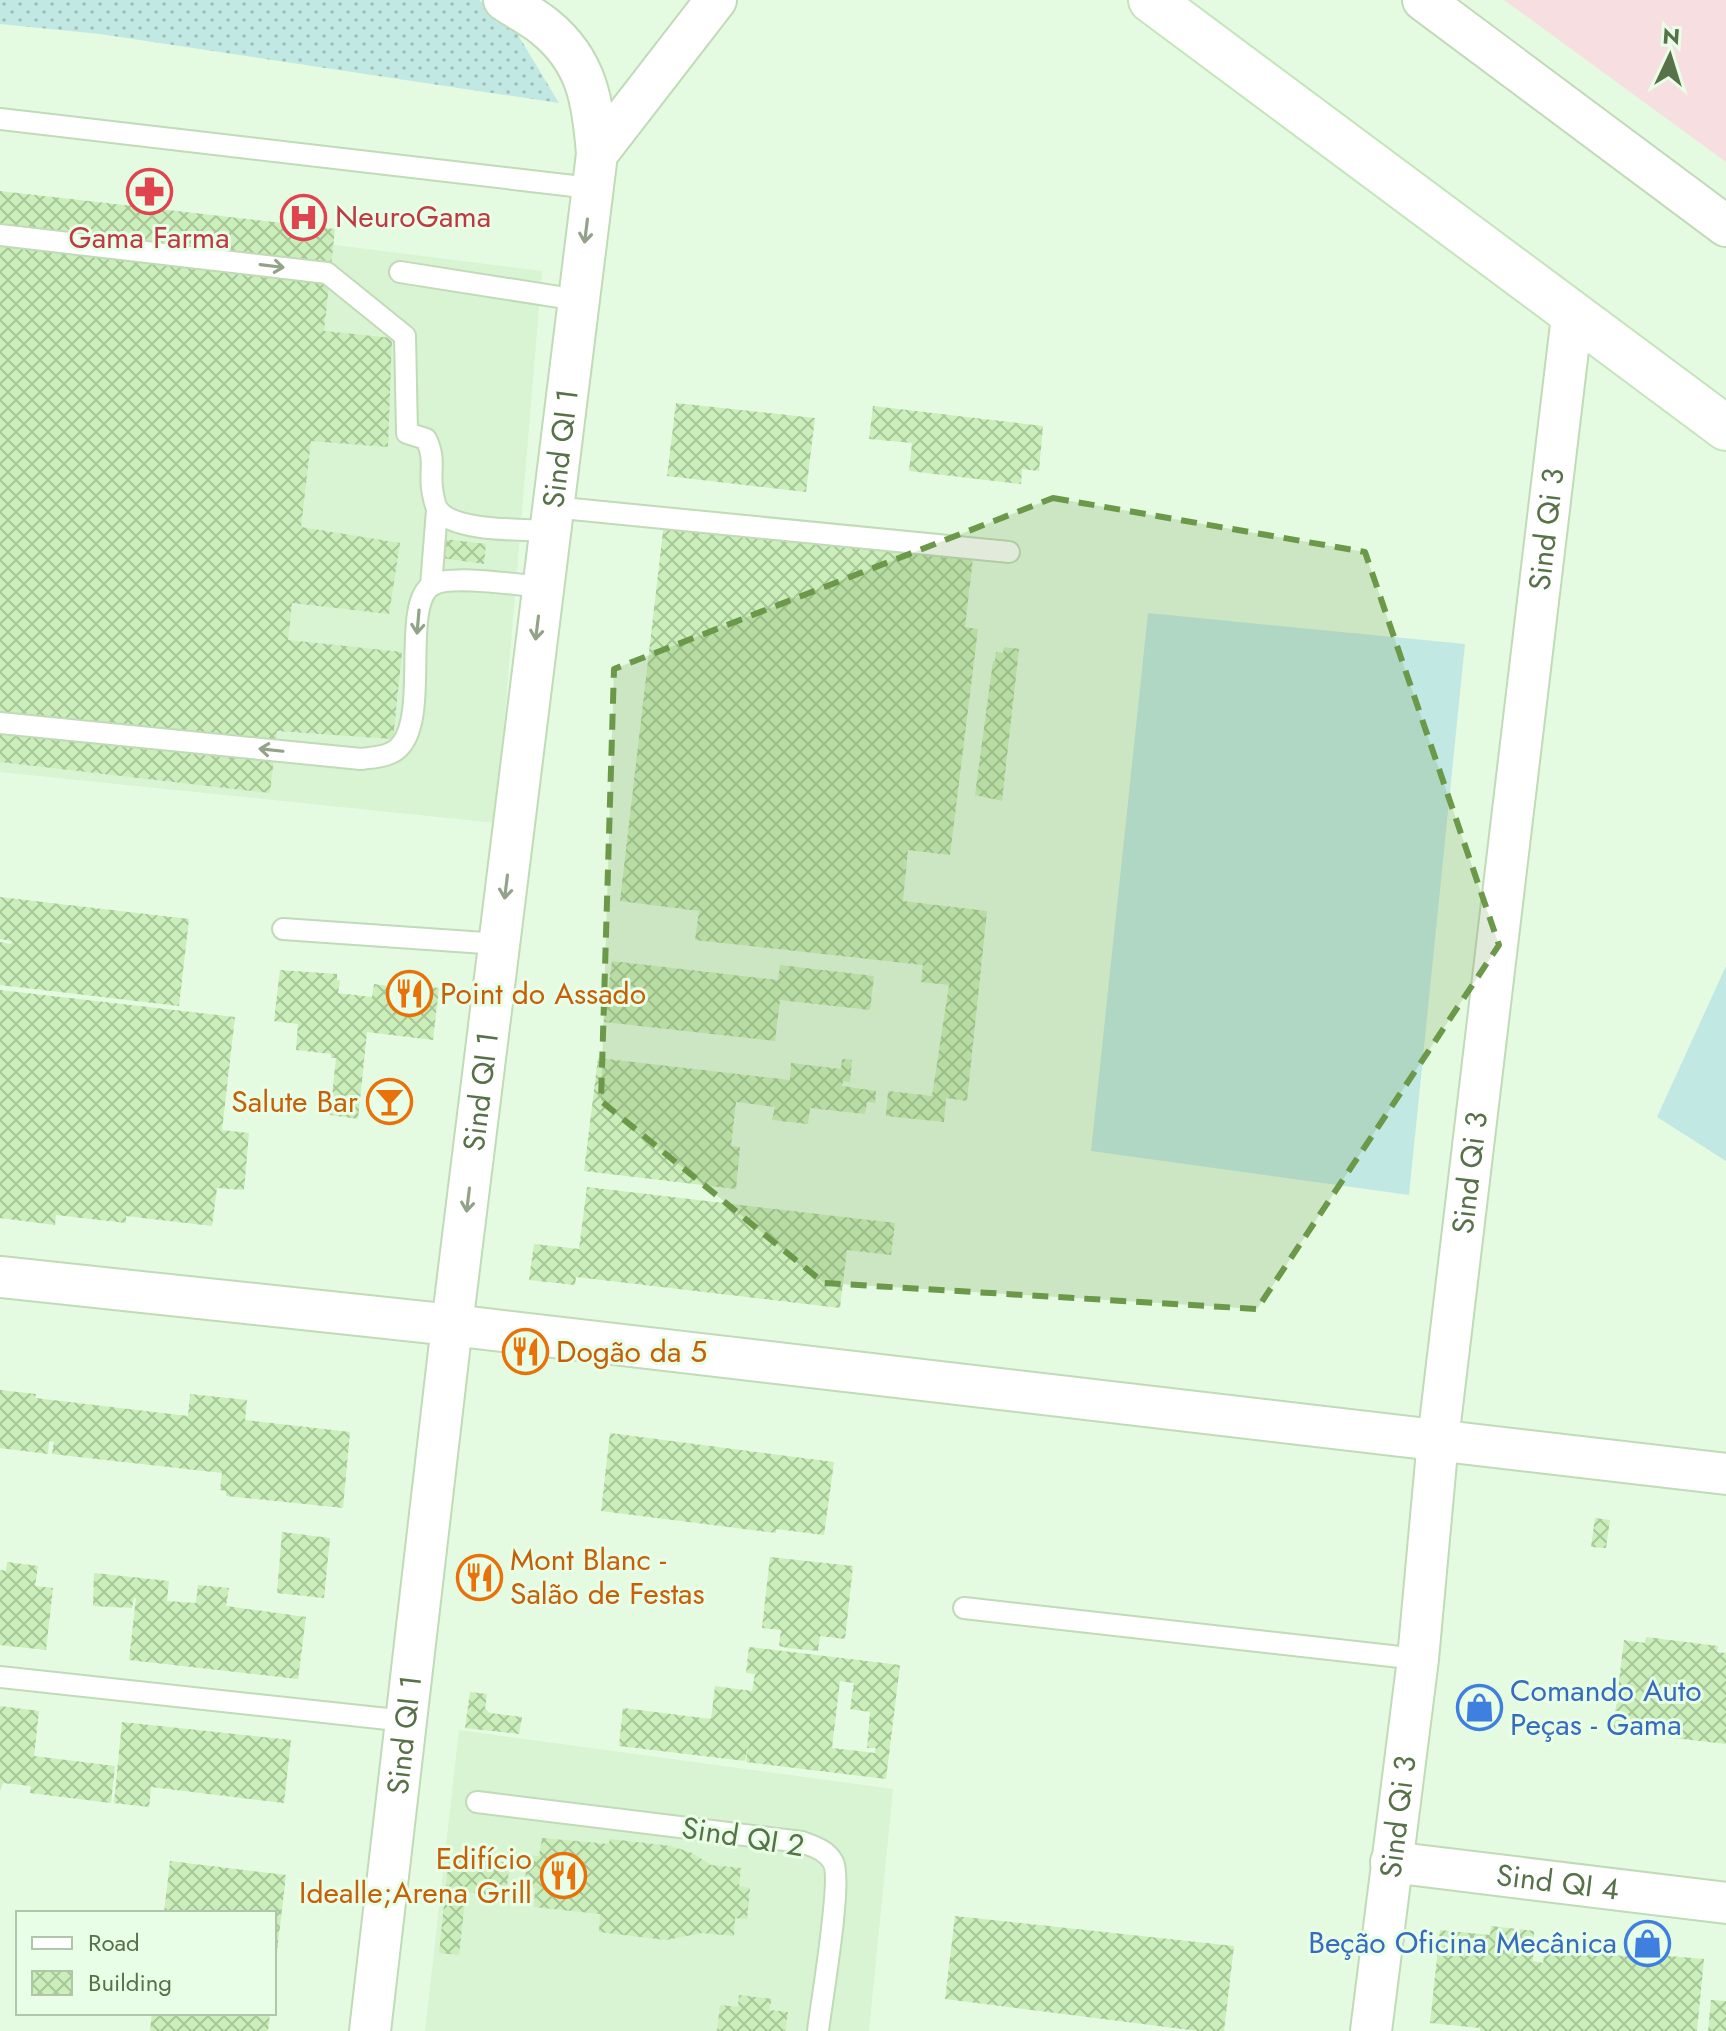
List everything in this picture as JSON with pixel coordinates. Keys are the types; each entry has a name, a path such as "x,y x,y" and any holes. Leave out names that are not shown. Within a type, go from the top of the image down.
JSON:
{"main road":[{"path":"1151,0 1726,428"}],"street":[{"name":"Sind QI 1","path":"370,2031 452,1325 594,171 593,105 578,63 546,27 504,0"},
{"path":"594,171 716,0"},
{"path":"1423,0 1726,226"},
{"name":"Sind Qi 3","path":"1371,2031 1418,1659 1438,1440 1572,316"},
{"path":"0,1277 452,1325 1726,1474"},
{"name":"Sind QI 4","path":"1391,1862 1726,1903"}],"lane":[{"path":"0,119 594,171"},
{"path":"0,235 327,273 405,336 407,433 426,439 433,453 431,490 437,510 431,586"},
{"path":"400,272 578,300"},
{"path":"437,510 459,522 504,528 551,519 1009,552"},
{"path":"0,723 361,759 387,755 401,746 409,729 414,702 418,620 422,596 431,586 447,580 542,587"},
{"path":"283,929 499,944"},
{"path":"964,1608 1418,1659"},
{"path":"0,1677 406,1721"},
{"name":"Sind QI 2","path":"477,1802 802,1842 825,1851 835,1865 835,1891 818,2031"}],"highlighted area":[{"path":"1053,498 1365,552 1499,945 1257,1309 824,1283 601,1101 614,669"}],"shaded area":[{"path":"0,0 479,0 509,20 559,103 100,34 0,24"},
{"path":"1504,0 1726,0 1726,162"},
{"path":"0,203 542,271 496,823 0,772"},
{"path":"1148,613 1465,644 1409,1195 1091,1151"},
{"path":"1726,966 1726,1161 1657,1117"},
{"path":"459,1730 893,1789 869,2031 425,2031"}],"building":[{"path":"0,191 335,229 324,331 392,338 388,447 311,441 301,527 400,543 389,614 292,603 288,640 402,652 393,739 277,731 270,793 0,762"},
{"path":"676,403 815,418 806,492 667,476"},
{"path":"873,406 1043,426 1039,471 1022,469 1021,484 909,471 912,443 869,439"},
{"path":"664,523 973,558 965,627 978,629 950,855 908,850 903,901 987,911 967,1101 946,1098 944,1122 886,1116 888,1091 932,1096 949,985 921,982 923,965 695,940 699,911 620,901"},
{"path":"444,539 486,544 484,564 442,558"},
{"path":"1004,647 1019,649 1002,801 975,795 993,661 996,652 1003,653"},
{"path":"0,897 189,919 179,1006 0,985 0,942 11,944 12,941 0,939"},
{"path":"612,961 778,980 780,965 874,976 870,1010 780,1000 775,1041 604,1022"},
{"path":"280,970 337,974 340,981 338,993 372,997 374,984 439,988 433,1040 367,1032 358,1119 330,1115 336,1058 331,1058 331,1054 296,1050 298,1024 274,1021"},
{"path":"0,990 235,1017 222,1130 249,1133 244,1190 217,1188 212,1226 126,1216 126,1223 56,1215 55,1225 0,1218"},
{"path":"598,1058 790,1080 791,1063 841,1069 842,1059 852,1060 850,1082 843,1081 842,1086 876,1091 875,1103 867,1102 865,1114 810,1108 808,1124 772,1120 775,1107 736,1102 731,1146 740,1147 736,1189 584,1171"},
{"path":"587,1187 895,1223 891,1255 847,1250 840,1308 576,1277 575,1285 529,1280 534,1244 579,1249"},
{"path":"0,1390 36,1394 35,1398 188,1416 190,1394 247,1400 245,1420 350,1432 343,1508 226,1496 226,1491 220,1490 222,1473 52,1454 54,1442 49,1441 48,1454 0,1448"},
{"path":"610,1433 834,1462 824,1535 776,1529 776,1533 601,1511"},
{"path":"1595,1518 1610,1520 1606,1548 1591,1547"},
{"path":"282,1532 330,1538 324,1598 277,1593"},
{"path":"770,1557 853,1566 845,1639 820,1636 818,1651 788,1648 779,1646 781,1630 762,1628"},
{"path":"7,1562 38,1566 35,1586 53,1588 46,1650 0,1645 0,1570 6,1571"},
{"path":"94,1573 169,1581 167,1601 196,1603 198,1585 229,1588 226,1606 306,1617 298,1679 129,1660 136,1598 132,1608 93,1606"},
{"path":"1646,1637 1718,1646 1717,1652 1726,1653 1726,1744 1613,1731 1624,1640 1645,1643"},
{"path":"749,1647 900,1665 886,1779 746,1762 749,1741 745,1761 619,1746 623,1708 711,1719 715,1686 752,1691 755,1674 746,1673","holes":["840,1681 854,1683 850,1709 870,1712 867,1748 876,1748 875,1753 832,1748"]},
{"path":"470,1692 487,1694 485,1708 490,1713 522,1717 519,1734 465,1728"},
{"path":"0,1706 39,1711 34,1756 115,1766 111,1803 30,1793 31,1786 3,1783 0,1791"},
{"path":"122,1722 291,1740 284,1803 151,1787 149,1807 114,1803"},
{"path":"542,1838 609,1844 610,1839 671,1846 692,1853 711,1865 741,1868 739,1886 750,1888 747,1919 735,1918 734,1936 702,1933 666,1940 599,1932 600,1914 534,1907 535,1888 524,1887 528,1855 539,1856"},
{"path":"449,1857 510,1863 507,1886 491,1884 490,1895 466,1892 459,1955 439,1953"},
{"path":"170,1861 286,1875 276,1960 276,1911 164,1911"},
{"path":"955,1916 1234,1946 1224,2031 1198,2031 945,1999"},
{"path":"1491,1926 1534,1931 1533,1961 1543,1963 1545,1947 1658,1960 1658,1955 1704,1959 1697,2031 1480,2031 1480,2028 1430,2023 1440,1930 1490,1935"},
{"path":"739,1995 772,1999 769,2010 788,2012 785,2031 717,2031 720,2005 738,2007"},
{"path":"1711,2000 1726,2001 1726,2031 1708,2031"},
{"path":"152,2015 270,2015 268,2031 150,2031"}],"place":[{"name":"Gama Farma","path":"149,192"},
{"name":"NeuroGama","path":"304,217"},
{"name":"Point do Assado","path":"409,994"},
{"name":"Salute Bar","path":"389,1102"},
{"name":"Dogão da 5","path":"525,1352"},
{"name":"Mont Blanc - Salão de Festas","path":"479,1577"},
{"name":"Comando Auto Peças - Gama","path":"1479,1708"},
{"name":"Edifício Idealle;Arena Grill","path":"563,1876"},
{"name":"Beção Oficina Mecânica","path":"1648,1943"}]}
